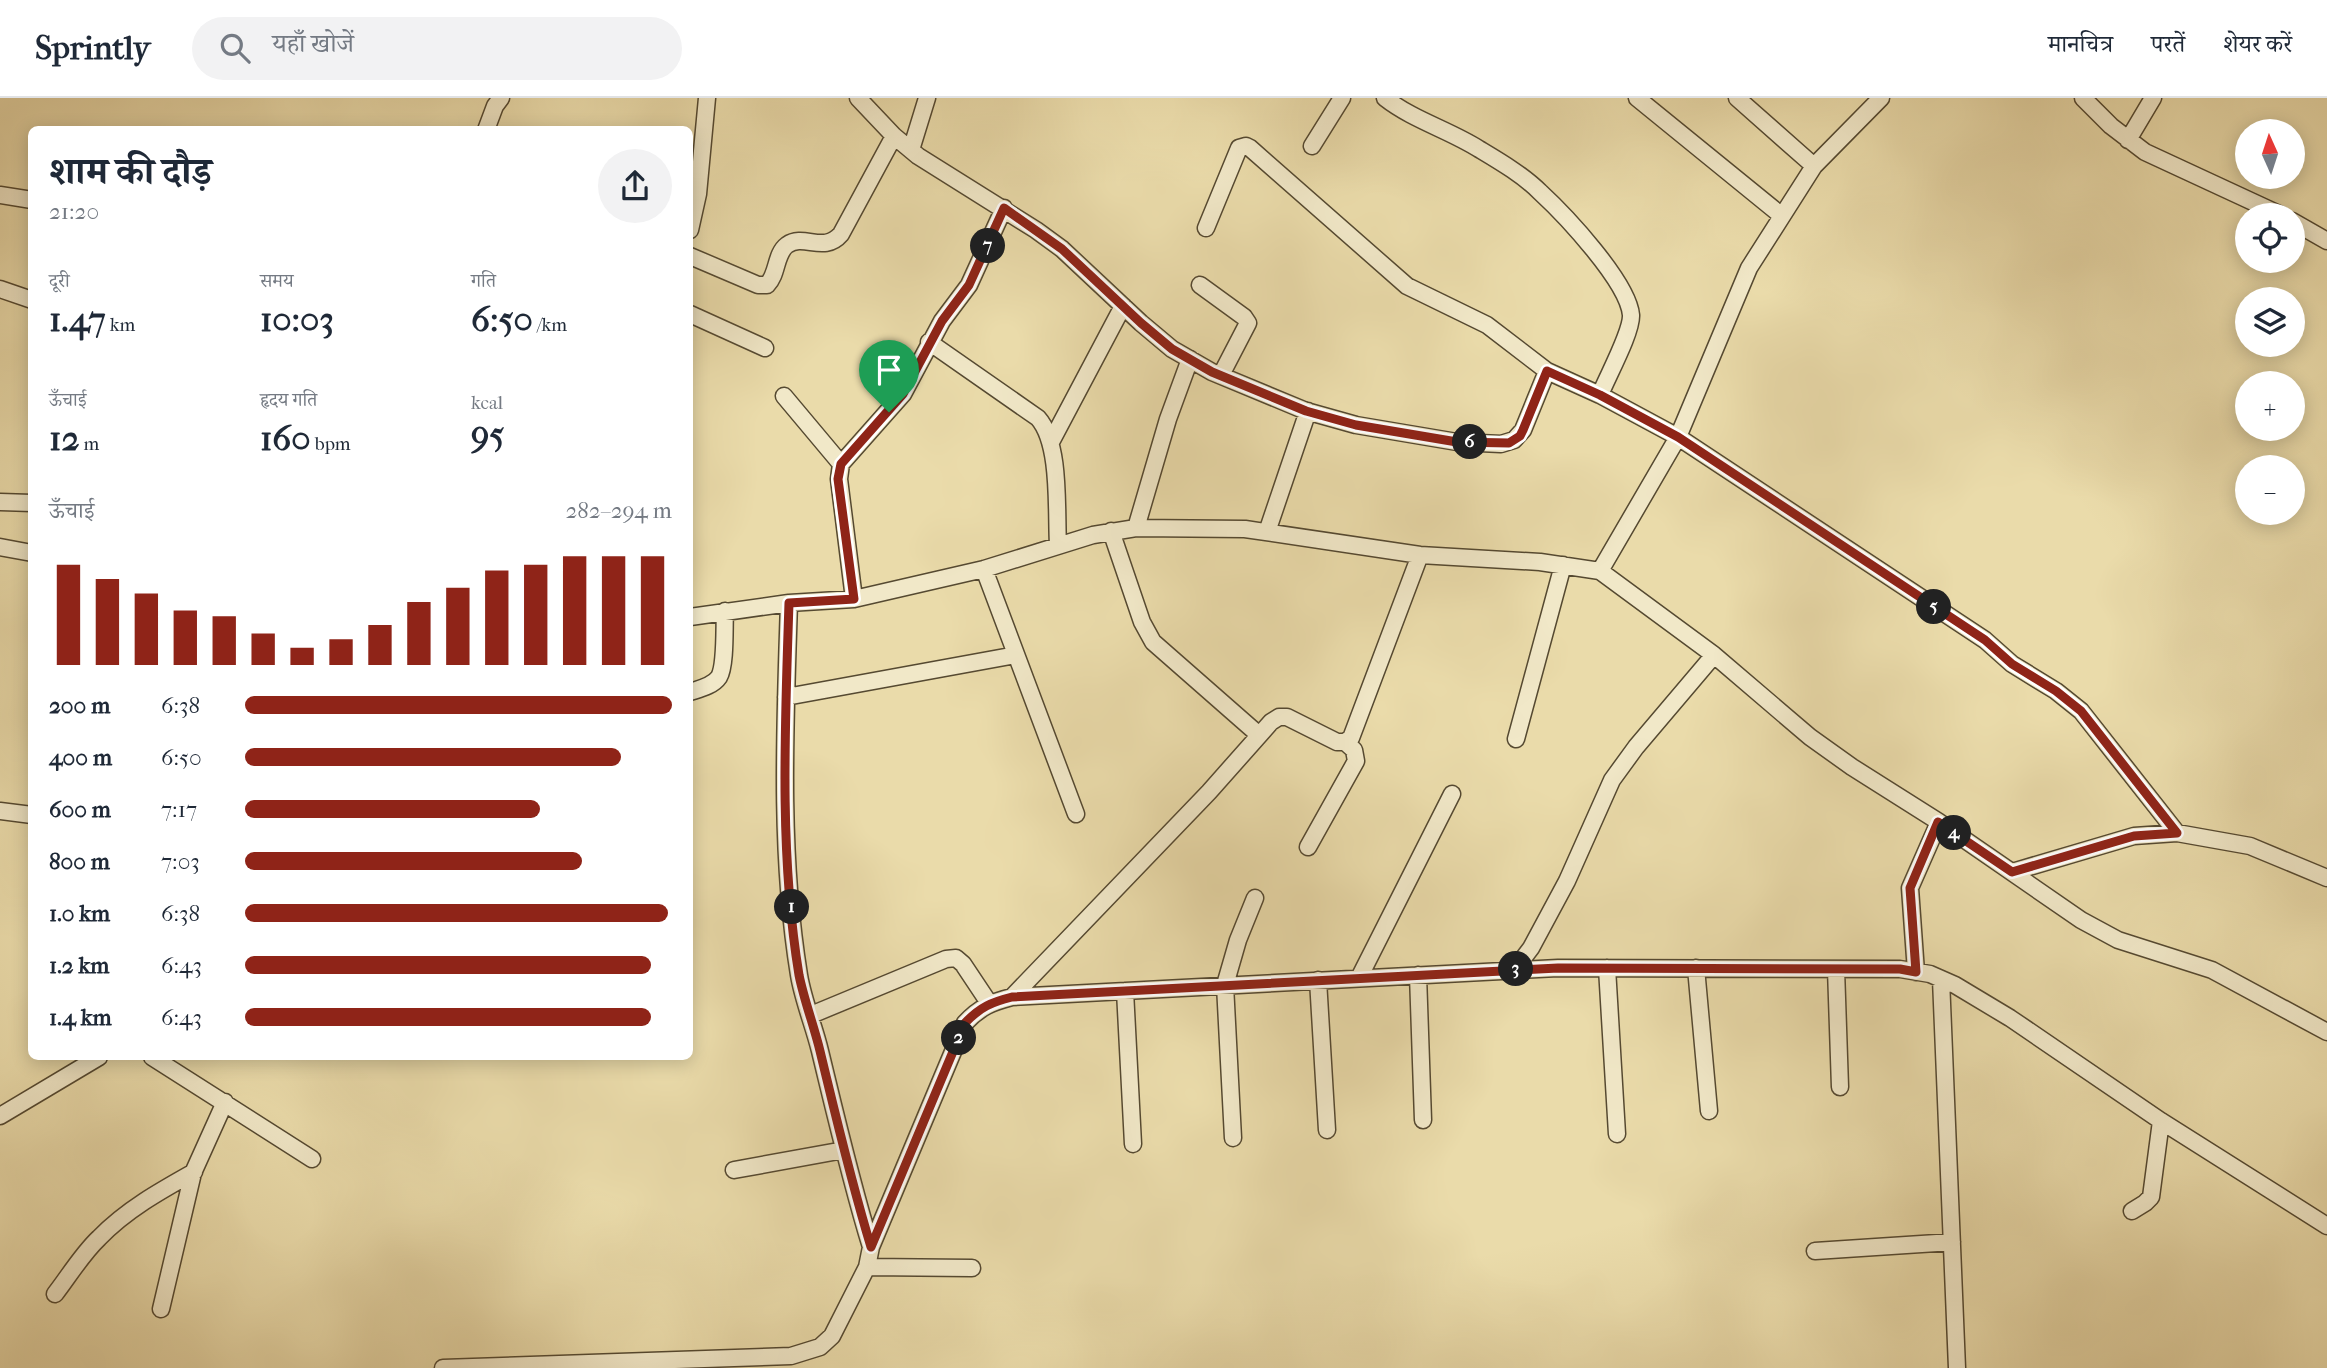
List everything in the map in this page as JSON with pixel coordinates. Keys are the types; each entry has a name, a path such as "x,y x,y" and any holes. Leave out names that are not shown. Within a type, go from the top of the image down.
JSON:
{"street":[{"path":"488,126 501,98"},
{"path":"693,216 698,194 708,98"},
{"path":"858,98 911,150 1004,208 1062,249 1172,349 1221,375 1308,411 1356,425 1457,442 1509,443 1520,436 1547,371"},
{"path":"911,150 927,98"},
{"path":"1312,146 1342,98"},
{"path":"1385,98 1478,148 1539,190 1609,268 1626,300 1631,316 1628,331 1600,395"},
{"path":"1637,98 1783,216"},
{"path":"1737,98 1814,166"},
{"path":"1600,571 1678,437 1744,277 1814,166 1881,98"},
{"path":"2083,98 2128,140 2145,152 2255,203"},
{"path":"2128,140 2153,98"},
{"path":"693,258 758,285 767,285 773,279 785,245 793,242 828,244 836,241 894,136"},
{"path":"1206,228 1239,148 1246,146 1407,286 1487,325 1547,371 1600,395 1678,437 1985,640 2012,664 2056,691 2081,711 2177,833"},
{"path":"0,195 28,199"},
{"path":"854,599 838,479 841,464 903,394 929,342 969,285 1004,208"},
{"path":"2305,228 2327,241"},
{"path":"1200,285 1244,317 1248,324 1221,375"},
{"path":"0,289 28,299"},
{"path":"1051,442 1123,306"},
{"path":"693,315 765,348"},
{"path":"929,342 1038,418 1046,427 1051,442 1058,545"},
{"path":"1136,528 1168,418 1190,359"},
{"path":"783,396 841,464"},
{"path":"1267,532 1308,411"},
{"path":"0,502 28,503"},
{"path":"693,616 789,603 854,599 984,569 1111,531 1136,528 1245,529 1420,555 1563,565 1600,571 1714,655 1821,745 2099,931 2118,940 2212,970 2327,1032"},
{"path":"1111,531 1142,622 1153,642 1259,735"},
{"path":"0,547 28,551"},
{"path":"1012,997 1209,792 1271,722 1279,717 1287,717 1337,742 1345,742 1351,738 1420,555"},
{"path":"1516,739 1563,565"},
{"path":"984,569 1076,814"},
{"path":"789,603 786,697 789,871 800,978 847,1169 871,1247"},
{"path":"693,691 709,686 718,678 722,668 725,611"},
{"path":"786,697 1017,655"},
{"path":"1515,969 1531,948 1567,881 1612,780 1636,747 1714,655"},
{"path":"1308,847 1356,761 1354,750 1345,742"},
{"path":"1359,978 1452,794"},
{"path":"0,811 28,814"},
{"path":"1916,972 1910,888 1938,822"},
{"path":"2012,872 2134,836 2177,833 2249,846 2327,878"},
{"path":"1233,1138 1225,985 1243,926 1255,898"},
{"path":"811,1015 946,959 956,958 989,1003"},
{"path":"1607,968 1616,1134"},
{"path":"1696,968 1709,1111"},
{"path":"443,1368 614,1365 791,1356 820,1347 832,1336 867,1267 871,1247 965,1023 989,1003 1012,997 1515,969 1900,969 1955,985 2010,1018 2161,1121 2327,1226"},
{"path":"1836,969 1840,1087"},
{"path":"1418,975 1423,1120"},
{"path":"1941,979 1957,1368"},
{"path":"1318,980 1327,1130"},
{"path":"1125,991 1133,1144"},
{"path":"0,1116 94,1060"},
{"path":"157,1060 312,1159"},
{"path":"161,1309 194,1171 225,1102"},
{"path":"2132,1211 2151,1196 2161,1121"},
{"path":"734,1170 844,1150"},
{"path":"55,1294 97,1239 115,1223 154,1194 194,1171"},
{"path":"1815,1251 1952,1242"},
{"path":"867,1267 972,1268"}],"route":[{"path":"1004,208 1062,249 1172,349 1212,372 1306,411 1356,425 1457,442 1509,443 1520,436 1547,371 1600,395 1678,437 1985,640 2012,664 2056,691 2081,711 2099,732 2177,833 2134,836 2012,872 1938,822 1910,888 1916,972 1900,969 1515,969 1012,997 989,1003 965,1023 871,1247 847,1169 800,978 789,871 786,697 789,603 854,599 838,479 841,464 889,412 903,394 942,321 969,285 1004,208"}]}
